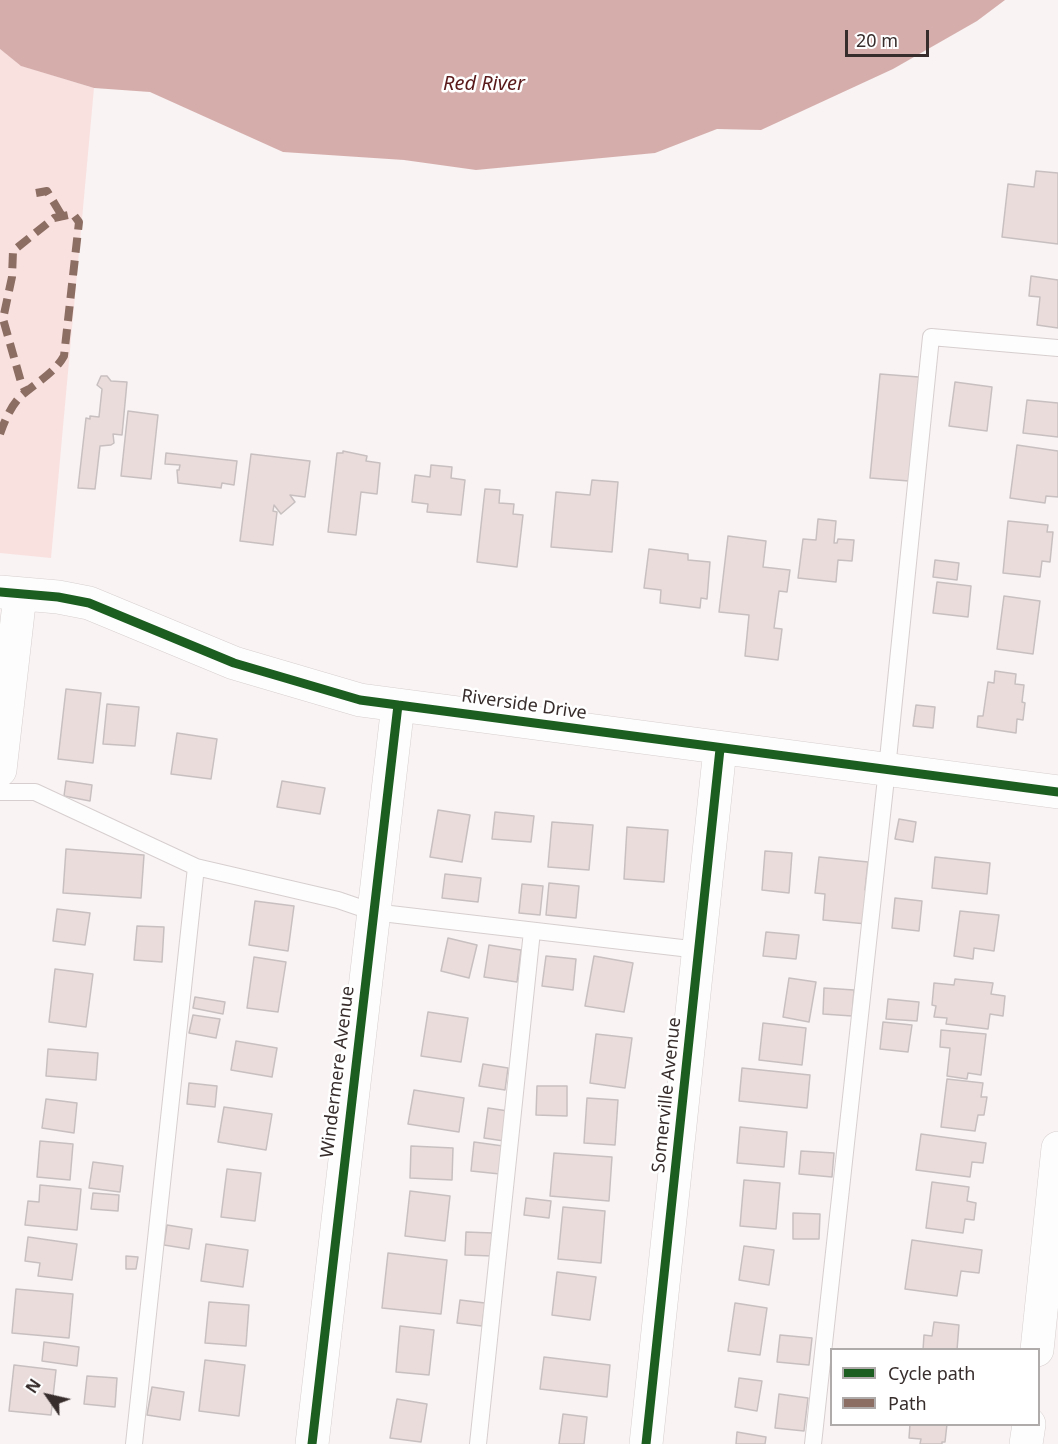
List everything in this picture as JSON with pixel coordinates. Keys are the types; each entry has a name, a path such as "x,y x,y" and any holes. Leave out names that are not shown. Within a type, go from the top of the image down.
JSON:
{"street":[{"name":"Riverside Drive","path":"10,593 58,597 89,603 234,663 360,700 1058,792"},
{"path":"0,770 10,593"},
{"name":"Windermere Avenue","path":"312,1444 398,705"},
{"name":"Somerville Avenue","path":"646,1444 720,749"},
{"path":"1036,1348 1058,1148"},
{"path":"1026,1444 1029,1426"}],"lane":[{"path":"813,1444 887,769 931,337 1058,348"},
{"path":"0,792 35,792 196,867 338,900 373,912 699,950"},
{"path":"134,1444 196,867"},
{"path":"478,1444 532,931"}],"shaded area":[{"path":"0,49 22,66 94,88 51,558 0,553"}],"water":[{"name":"Red River","path":"0,0 1005,0 977,21 893,69 761,130 717,129 655,153 476,170 404,160 283,152 150,92 94,88 21,66 0,49"}],"building":[{"path":"1036,171 1058,173 1058,244 1002,237 1008,184 1034,187"},
{"path":"1031,276 1058,280 1058,328 1037,325 1040,297 1029,296"},
{"path":"880,374 919,377 909,481 870,478"},
{"path":"101,376 107,376 111,381 127,382 122,435 113,434 114,443 100,446 95,489 78,488 86,418 99,417 102,389 97,385"},
{"path":"955,382 992,387 987,431 949,426"},
{"path":"1027,400 1058,403 1058,437 1023,433"},
{"path":"128,411 158,415 151,479 121,476"},
{"path":"1017,445 1058,451 1058,497 1046,496 1045,503 1010,498"},
{"path":"343,451 367,456 366,461 380,463 377,494 361,492 356,535 328,532 337,453 343,453"},
{"path":"166,453 237,461 234,485 222,483 221,488 178,483 177,470 180,465 165,464"},
{"path":"251,454 310,461 305,497 290,495 295,502 281,514 274,505 273,511 277,512 273,545 240,541"},
{"path":"431,465 452,467 451,478 465,480 461,515 427,512 428,504 412,502 415,475 430,477"},
{"path":"592,480 618,482 612,552 551,547 556,492 590,495"},
{"path":"485,489 500,490 499,503 514,504 513,514 523,515 517,567 477,562"},
{"path":"818,519 836,521 834,543 837,543 838,539 854,540 852,561 838,560 836,582 798,578 803,539 816,540"},
{"path":"1008,521 1048,525 1047,532 1053,532 1050,562 1042,561 1040,577 1003,573"},
{"path":"728,536 766,541 763,567 790,570 787,592 779,591 774,628 782,629 778,660 745,656 749,615 719,612"},
{"path":"649,549 688,554 688,560 710,562 707,599 701,598 700,608 660,603 661,590 644,588"},
{"path":"935,560 959,563 957,580 933,577"},
{"path":"937,582 971,586 968,617 933,613"},
{"path":"1004,596 1040,601 1033,654 997,649"},
{"path":"995,671 1016,674 1015,684 1024,685 1023,720 1017,719 1016,733 977,727 978,716 983,716 988,682 994,683"},
{"path":"66,689 101,693 93,763 58,759"},
{"path":"107,704 139,707 135,746 103,744"},
{"path":"916,705 935,707 933,728 913,726"},
{"path":"177,733 217,739 211,779 171,774"},
{"path":"66,781 92,785 90,801 64,796"},
{"path":"282,781 325,788 320,814 277,807"},
{"path":"438,810 470,815 462,862 430,857"},
{"path":"495,812 534,816 531,842 492,839"},
{"path":"899,819 916,822 913,842 895,839"},
{"path":"552,822 593,825 589,870 548,867"},
{"path":"627,827 668,830 664,882 624,879"},
{"path":"66,849 144,855 141,898 63,893"},
{"path":"765,851 792,853 789,893 762,890"},
{"path":"819,857 868,862 865,890 870,891 867,924 823,920 825,894 815,893"},
{"path":"935,857 990,863 987,894 932,888"},
{"path":"445,874 481,878 478,902 442,898"},
{"path":"549,883 579,886 576,918 546,915"},
{"path":"522,884 543,886 540,915 519,913"},
{"path":"895,898 922,901 919,931 892,928"},
{"path":"255,901 294,906 288,951 249,945"},
{"path":"57,909 90,913 85,945 53,941"},
{"path":"960,911 999,915 994,951 974,948 973,959 954,956"},
{"path":"137,926 164,927 162,962 134,960"},
{"path":"766,932 799,935 796,959 763,956"},
{"path":"448,938 477,945 469,978 441,971"},
{"path":"489,945 521,950 517,982 484,977"},
{"path":"546,956 576,959 573,990 542,986"},
{"path":"594,956 633,963 624,1012 585,1006"},
{"path":"254,957 286,962 278,1012 247,1008"},
{"path":"55,969 93,974 86,1027 49,1022"},
{"path":"789,978 816,982 809,1022 783,1017"},
{"path":"955,979 993,983 991,994 1005,996 1003,1016 990,1014 988,1029 946,1024 947,1018 934,1017 936,1006 932,1005 934,983 954,985"},
{"path":"824,988 854,990 852,1016 823,1014"},
{"path":"195,997 225,1002 223,1014 193,1008"},
{"path":"888,999 919,1002 917,1021 886,1019"},
{"path":"428,1012 468,1018 461,1062 421,1056"},
{"path":"193,1015 220,1019 216,1038 189,1033"},
{"path":"883,1022 912,1025 908,1052 880,1049"},
{"path":"763,1023 806,1028 802,1065 759,1060"},
{"path":"941,1030 986,1034 981,1075 968,1073 967,1079 947,1076 950,1048 940,1047"},
{"path":"596,1034 632,1038 625,1088 590,1083"},
{"path":"236,1041 277,1048 272,1077 231,1070"},
{"path":"48,1049 98,1053 96,1080 46,1076"},
{"path":"483,1064 508,1068 505,1090 479,1086"},
{"path":"742,1068 810,1075 807,1108 739,1101"},
{"path":"947,1079 983,1083 981,1097 987,1097 984,1115 978,1115 975,1131 941,1127"},
{"path":"189,1083 217,1086 215,1107 187,1104"},
{"path":"537,1086 567,1086 567,1116 536,1115"},
{"path":"414,1090 464,1098 459,1132 408,1124"},
{"path":"587,1098 618,1100 615,1145 584,1143"},
{"path":"46,1099 77,1103 74,1133 42,1128"},
{"path":"224,1107 272,1114 266,1150 218,1142"},
{"path":"488,1108 508,1111 504,1141 484,1138"},
{"path":"740,1127 787,1132 784,1167 737,1163"},
{"path":"921,1134 986,1143 983,1163 972,1162 970,1177 916,1170"},
{"path":"40,1141 73,1144 70,1180 37,1177"},
{"path":"474,1142 503,1146 500,1174 471,1171"},
{"path":"411,1146 453,1148 452,1180 410,1178"},
{"path":"801,1151 834,1153 832,1177 799,1174"},
{"path":"554,1153 612,1157 609,1201 550,1196"},
{"path":"93,1162 123,1166 120,1192 89,1188"},
{"path":"227,1169 261,1173 255,1221 221,1217"},
{"path":"744,1180 780,1183 776,1229 740,1226"},
{"path":"932,1182 969,1187 967,1201 976,1203 974,1220 965,1219 963,1233 926,1228"},
{"path":"40,1185 81,1189 77,1230 25,1225 28,1201 39,1202"},
{"path":"410,1191 450,1196 445,1241 405,1236"},
{"path":"93,1193 119,1195 118,1211 91,1209"},
{"path":"526,1198 551,1201 549,1218 524,1215"},
{"path":"563,1207 605,1211 601,1263 558,1259"},
{"path":"793,1213 820,1214 819,1239 793,1239"},
{"path":"167,1225 192,1229 189,1249 164,1245"},
{"path":"466,1232 493,1233 492,1256 465,1255"},
{"path":"28,1237 77,1244 72,1280 38,1276 40,1263 25,1261"},
{"path":"912,1240 982,1250 979,1273 961,1271 957,1296 905,1289"},
{"path":"206,1244 248,1250 243,1287 201,1281"},
{"path":"744,1246 774,1250 769,1285 739,1280"},
{"path":"388,1253 447,1260 441,1314 382,1308"},
{"path":"126,1256 138,1257 136,1269 126,1269"},
{"path":"557,1272 596,1277 590,1320 552,1315"},
{"path":"16,1289 73,1294 69,1338 12,1333"},
{"path":"460,1300 485,1303 482,1326 457,1323"},
{"path":"209,1302 249,1305 246,1346 205,1343"},
{"path":"735,1303 767,1308 760,1355 728,1351"},
{"path":"934,1322 959,1325 957,1348 923,1348 924,1335 932,1336"},
{"path":"400,1326 434,1330 429,1375 396,1372"},
{"path":"780,1335 812,1338 809,1365 777,1362"},
{"path":"44,1342 79,1347 77,1366 42,1361"},
{"path":"544,1357 610,1365 607,1397 540,1389"},
{"path":"205,1360 245,1365 239,1416 199,1411"},
{"path":"14,1365 56,1370 51,1415 9,1411"},
{"path":"87,1376 117,1378 115,1407 84,1404"},
{"path":"739,1378 762,1381 757,1411 735,1407"},
{"path":"152,1387 184,1392 180,1420 147,1415"},
{"path":"779,1394 808,1398 804,1431 775,1428"},
{"path":"397,1399 427,1404 421,1442 390,1438"},
{"path":"563,1414 587,1417 584,1444 559,1444"},
{"path":"910,1426 947,1426 945,1442 942,1444 920,1444 921,1439 909,1438"},
{"path":"737,1432 766,1437 765,1444 736,1444"}],"marked path":[{"path":"36,193 47,191 62,216"},
{"path":"0,434 8,414 17,401 50,373 64,356 79,222 73,214 54,218 13,251 12,277 3,319 26,392"}],"cycle path":[{"path":"0,592 58,597 89,603 234,663 360,700 1058,792"},
{"path":"312,1444 398,705"},
{"path":"646,1444 720,749"}]}
